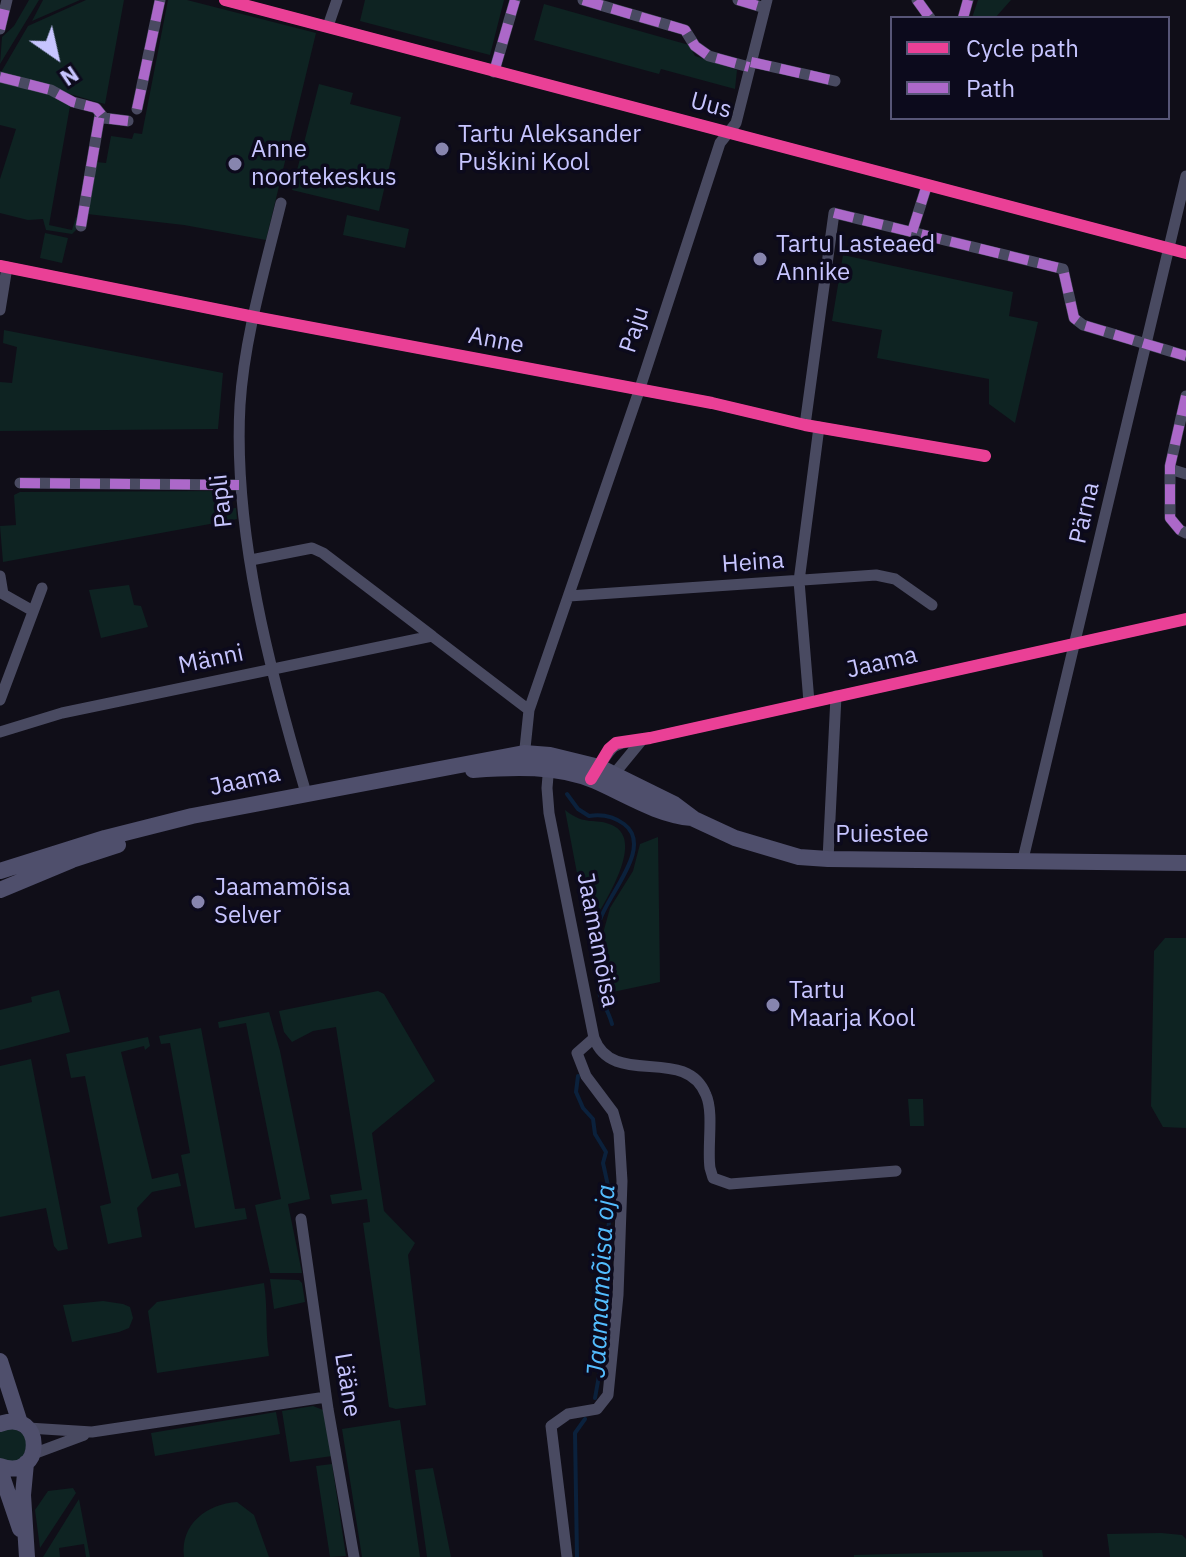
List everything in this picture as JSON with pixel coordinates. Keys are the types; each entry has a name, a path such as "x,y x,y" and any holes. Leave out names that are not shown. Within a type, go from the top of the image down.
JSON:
{"main road":[{"name":"Jaama","path":"0,890 72,860 149,834 524,761"},
{"name":"Jaama","path":"0,871 144,827 306,793 524,761 550,762 602,777"},
{"name":"Puiestee","path":"602,777 674,804 694,819 735,838 799,857 1186,863"},
{"path":"0,1361 24,1426 35,1443 29,1458 23,1495 26,1552"},
{"path":"0,1424 7,1421 24,1426"},
{"path":"26,1552 0,1468 12,1468 29,1458"}],"street":[{"path":"0,29 7,0"},
{"path":"137,109 160,0"},
{"name":"Uus","path":"225,0 1186,253"},
{"path":"328,26 337,0"},
{"path":"494,72 515,0"},
{"path":"583,0 685,30 695,46 709,56 835,81"},
{"path":"738,0 766,4"},
{"name":"Paju","path":"524,761 529,710 639,391 720,143 736,123 766,4"},
{"path":"0,77 51,90 73,102 96,108 104,118 128,121"},
{"path":"81,226 100,114"},
{"name":"Pärna","path":"1023,859 1186,176"},
{"path":"912,232 927,185"},
{"name":"Papli","path":"281,203 254,317 240,403 239,485 273,669 306,793"},
{"path":"805,425 834,213 1063,269 1074,318 1083,325 1186,356"},
{"path":"0,310 3,266"},
{"name":"Anne","path":"3,266 254,317 712,403 805,425 985,456"},
{"path":"1186,396 1170,469 1170,518 1186,533"},
{"path":"809,702 799,581 819,427"},
{"path":"1170,469 1186,474"},
{"path":"20,483 239,485"},
{"path":"251,560 312,548 323,553 529,710"},
{"name":"Heina","path":"569,596 876,575 895,579 932,605"},
{"path":"0,576 3,594 33,611"},
{"path":"0,700 42,588"},
{"name":"Jaama","path":"602,777 616,743 1186,619"},
{"name":"Männi","path":"0,732 62,713 432,636"},
{"path":"828,859 836,696"},
{"path":"602,777 642,739"},
{"name":"Jaamamõisa","path":"550,762 547,788 549,813 594,1038 577,1053 586,1076 613,1112 619,1133 622,1181 618,1295 608,1395 597,1409 568,1414 551,1426 567,1557"},
{"path":"594,1038 596,1045 609,1058 624,1065 677,1069 688,1073 700,1084 708,1100 710,1168 713,1178 720,1182 755,1183 896,1171"},
{"name":"Lääne","path":"301,1219 326,1397 354,1557"},
{"path":"24,1426 92,1432 326,1397"},
{"path":"29,1458 92,1432"}],"green space":[{"path":"29,0 39,0 0,64 2,37 14,26"},
{"path":"43,0 80,0 32,21"},
{"path":"86,0 124,0 105,104 0,74 28,26"},
{"path":"168,0 187,0 316,33 266,240 184,225 87,214 96,162 106,163 111,136 132,139 134,133 142,134"},
{"path":"365,0 504,0 490,55 360,21"},
{"path":"978,0 1011,0 997,16 973,16"},
{"path":"544,4 689,45 695,56 737,70 735,89 661,69 659,74 534,40"},
{"path":"0,81 46,93 70,106 49,225 72,230 76,217 76,230 72,234 46,230 43,219 28,220 0,213 0,179 16,129 0,125"},
{"path":"319,84 353,93 350,104 401,117 379,211 292,190"},
{"path":"347,215 409,229 405,248 343,235"},
{"path":"45,233 68,238 62,263 40,258"},
{"path":"843,255 1013,292 1009,316 1038,322 1015,423 989,404 989,379 877,358 882,330 832,321"},
{"path":"4,330 223,373 218,429 0,431 0,382 12,383 17,347 3,343"},
{"path":"217,491 219,509 236,508 237,519 3,562 0,526 16,525 14,495 20,492"},
{"path":"129,585 134,605 141,606 148,627 101,638 89,590"},
{"path":"565,810 585,820 612,825 622,833 625,845 618,876 588,931"},
{"path":"658,837 660,982 608,993 602,937 610,908 633,871 640,844"},
{"path":"1165,938 1186,938 1186,1128 1163,1127 1151,1106 1154,951"},
{"path":"59,990 70,1032 0,1050 0,1010 32,1002 31,997"},
{"path":"378,991 384,994 435,1081 372,1133 384,1211 415,1243 408,1255 426,1405 396,1409 389,1407 363,1223 370,1222 367,1199 332,1204 330,1195 362,1190 336,1027 313,1031 292,1042 284,1032 279,1011"},
{"path":"269,1012 310,1199 288,1204 302,1273 270,1273 255,1205 281,1199 246,1023 219,1028 218,1022"},
{"path":"201,1028 235,1209 245,1208 247,1219 195,1228 181,1155 190,1153 170,1043 161,1044 159,1036"},
{"path":"148,1037 150,1046 145,1050 144,1046 121,1052 152,1179 178,1173 181,1186 152,1192 137,1208 142,1237 108,1244 100,1206 111,1203 85,1076 71,1078 66,1054"},
{"path":"31,1059 68,1249 58,1251 54,1246 46,1208 0,1217 0,1066"},
{"path":"908,1099 923,1099 924,1126 910,1126"},
{"path":"270,1279 299,1280 305,1302 274,1309"},
{"path":"264,1283 269,1356 157,1373 148,1311 157,1302"},
{"path":"103,1301 130,1307 133,1318 129,1328 72,1342 63,1305"},
{"path":"313,1406 323,1410 332,1456 290,1462 282,1411"},
{"path":"276,1412 280,1434 155,1456 151,1433"},
{"path":"400,1420 420,1557 362,1557 342,1429"},
{"path":"10,1425 30,1439 21,1461 0,1461 0,1428"},
{"path":"332,1464 346,1556 330,1557 316,1466"},
{"path":"433,1468 451,1557 427,1557 415,1470"},
{"path":"73,1488 76,1493 40,1548 35,1510 48,1491"},
{"path":"79,1499 90,1557 86,1557 84,1544 59,1548 60,1557 43,1557"},
{"path":"237,1502 254,1515 269,1557 184,1557 186,1535 198,1518 216,1507"},
{"path":"1107,1534 1182,1535 1186,1539 1186,1557 1110,1557"},
{"path":"1042,1550 1043,1557 854,1557 854,1555"}],"waterway":[{"name":"Jaamamõisa oja","path":"567,794 578,809 589,816 616,819 632,834 634,846 631,859 603,912 598,929 599,992 612,1024"},
{"name":"Jaamamõisa oja","path":"578,1076 576,1092 583,1108 593,1119 595,1134 606,1152 603,1163 612,1204 608,1229 604,1348 595,1398"},
{"name":"Jaamamõisa oja","path":"577,1557 575,1433 585,1419"}],"marked path":[{"path":"0,29 7,0"},
{"path":"137,109 160,0"},
{"path":"494,72 515,0"},
{"path":"583,0 685,30 695,46 709,56 749,67"},
{"path":"738,0 765,8"},
{"path":"917,0 929,16"},
{"path":"964,16 968,0"},
{"path":"751,62 835,81"},
{"path":"0,77 51,90 73,102 96,108 104,118 128,121"},
{"path":"81,226 100,114"},
{"path":"912,232 927,185"},
{"path":"834,213 1063,269 1074,318 1083,325 1186,356"},
{"path":"1186,396 1170,466 1170,518 1186,533"},
{"path":"20,483 239,485"}],"cycle path":[{"path":"225,0 1186,253"},
{"path":"0,266 712,403 805,425 985,456"},
{"path":"591,779 616,743 1186,619"}],"place":[{"name":"Tartu Aleksander Puškini Kool","path":"442,149"},
{"name":"Anne noortekeskus","path":"235,164"},
{"name":"Tartu Lasteaed Annike","path":"760,259"},
{"name":"Jaamamõisa Selver","path":"198,902"},
{"name":"Tartu Maarja Kool","path":"773,1005"}]}
